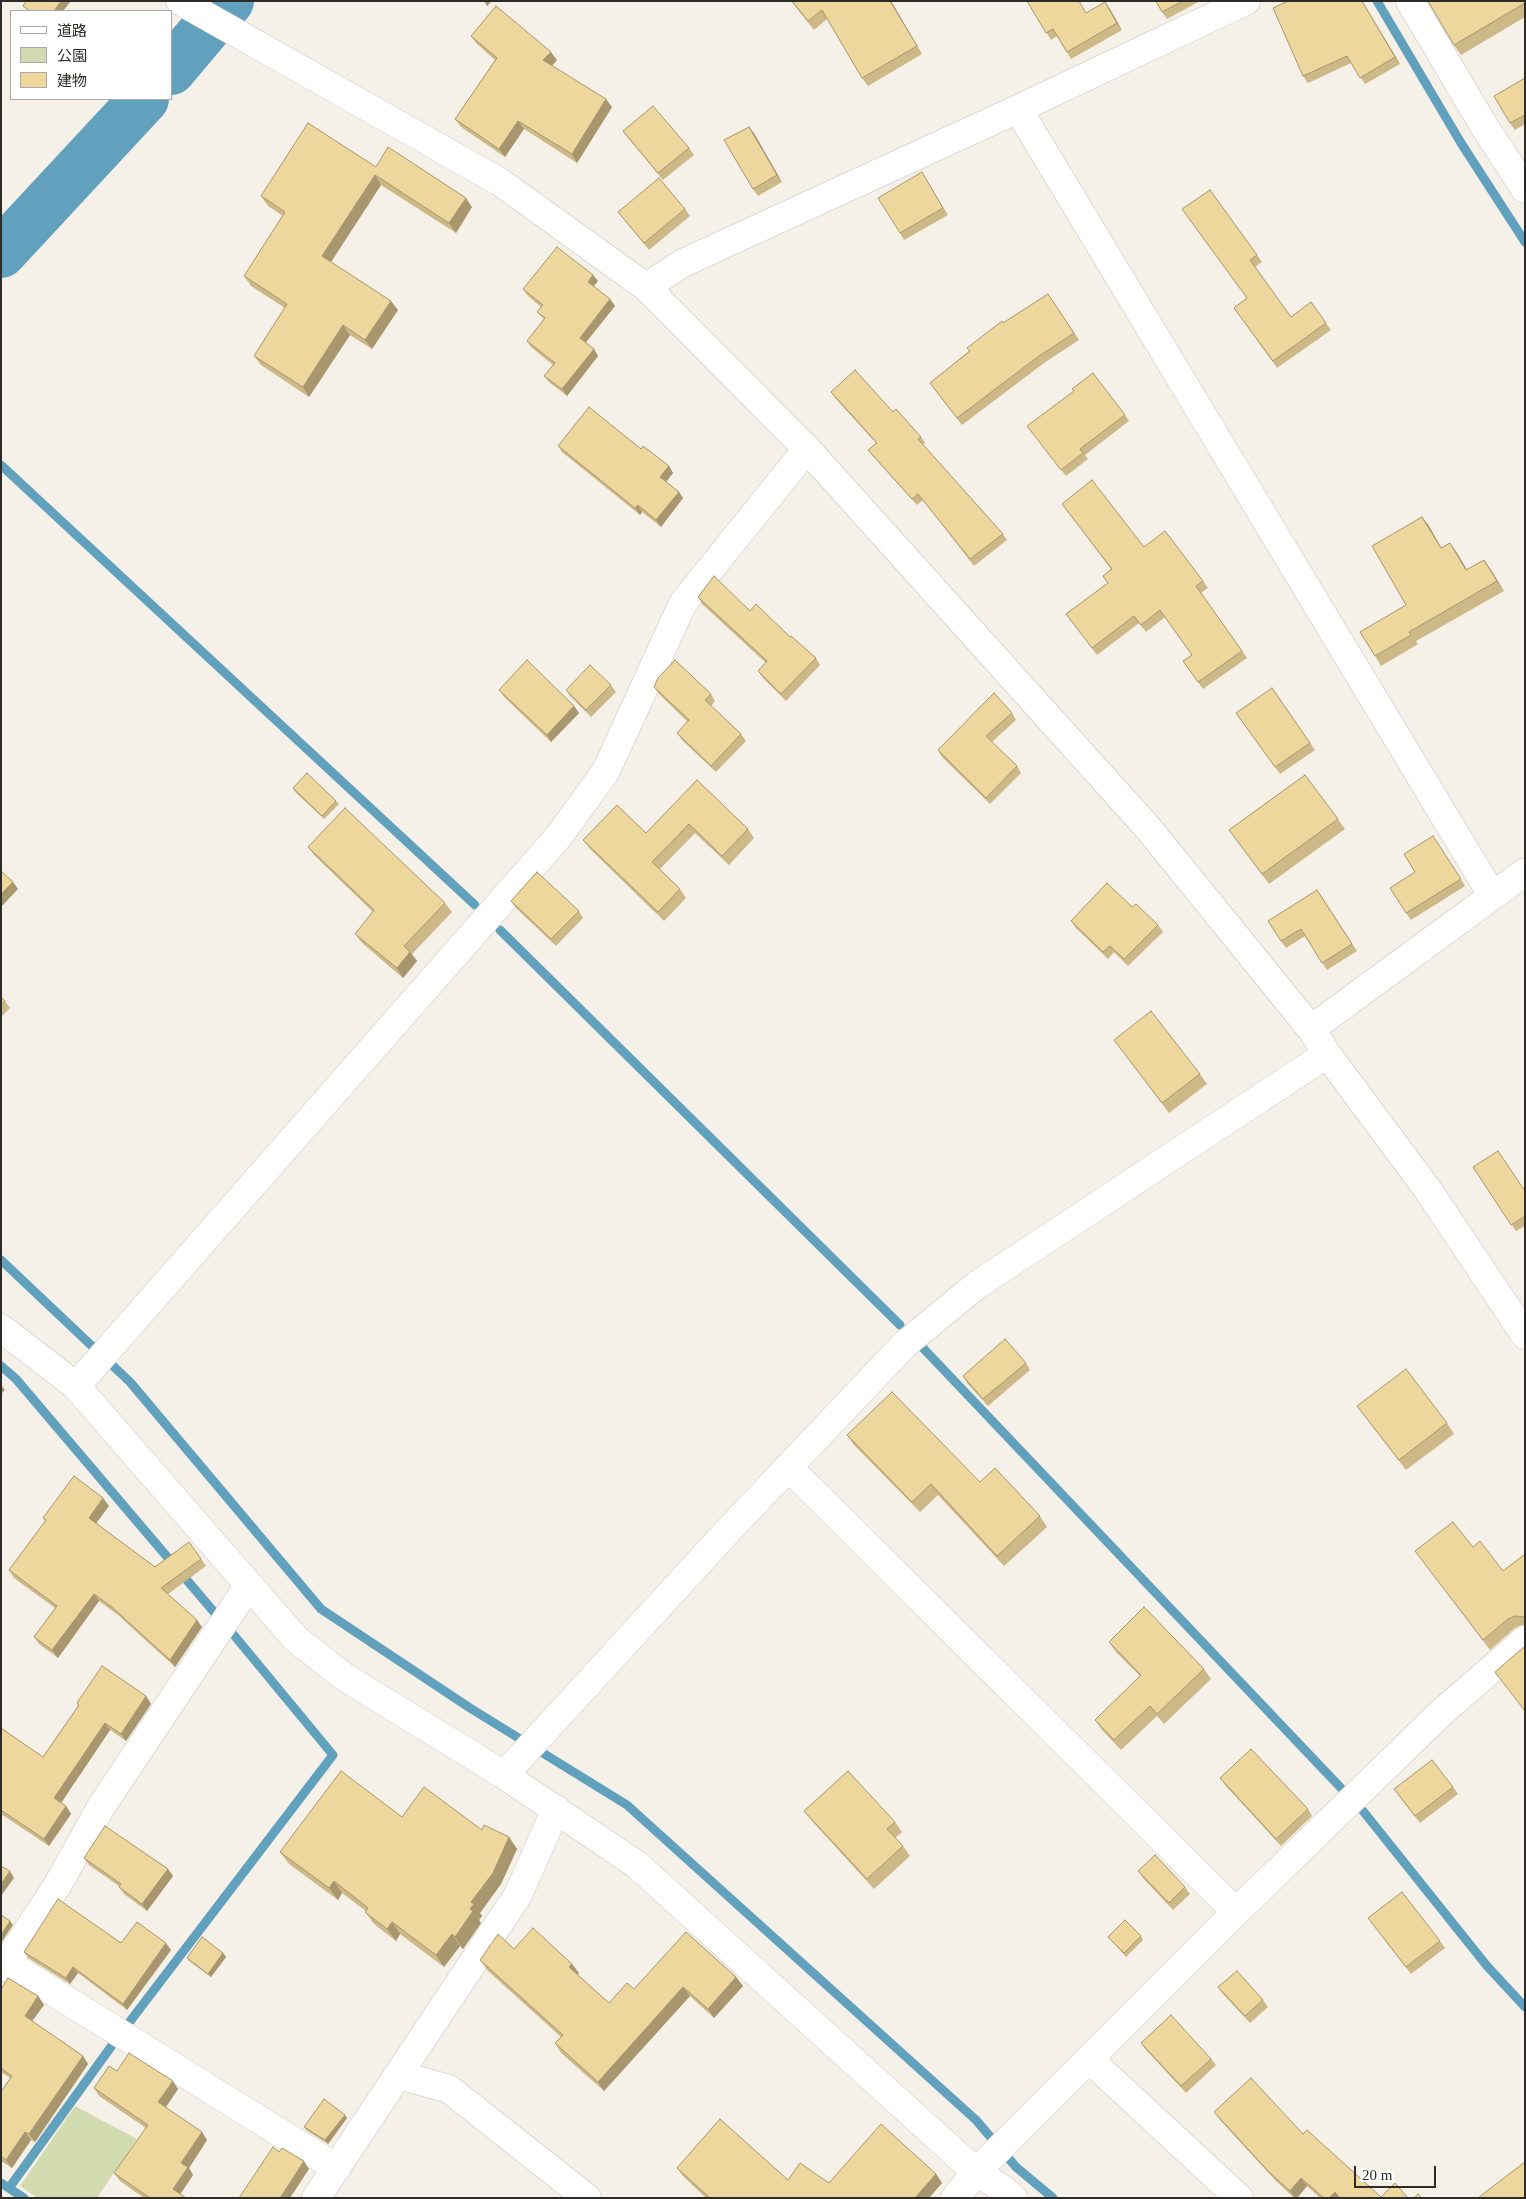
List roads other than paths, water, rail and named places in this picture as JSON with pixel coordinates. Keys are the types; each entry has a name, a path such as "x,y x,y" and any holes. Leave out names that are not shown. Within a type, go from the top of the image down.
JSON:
{"street":[{"path":"646,287 683,263 1018,109 1246,1"},
{"path":"1410,1 1484,126 1525,189"},
{"path":"181,2 500,182 646,287 807,449 1148,828 1311,1029 1327,1054 1428,1190 1525,1335"},
{"path":"1018,109 1492,896"},
{"path":"85,1376 559,836 606,770 683,603 807,449"},
{"path":"1311,1029 1525,872"},
{"path":"513,1765 788,1467 905,1344 977,1285 1327,1054"},
{"path":"1,1328 85,1376 249,1585 295,1638 344,1676 513,1765 556,1809 636,1864 976,2172 1013,2198"},
{"path":"788,1467 1236,1912"},
{"path":"249,1585 100,1807 57,1886 3,1967 18,1970 337,2168"},
{"path":"955,2198 976,2172 1236,1912 1442,1712 1525,1640"},
{"path":"316,2198 518,1895 556,1809"},
{"path":"1090,2060 1239,2198"},
{"path":"399,2075 450,2089 587,2198"}],"waterway":[{"path":"172,69 229,1"},
{"path":"1377,1 1461,143 1525,242"},
{"path":"1,253 143,100"},
{"path":"1,465 475,905"},
{"path":"500,930 900,1325"},
{"path":"1,1260 130,1382 321,1609 470,1708 627,1805 976,2120 1016,2167 1053,2198"},
{"path":"923,1348 1341,1788"},
{"path":"1,1366 16,1379 214,1612"},
{"path":"128,2024 333,1755 233,1634"},
{"path":"1363,1811 1487,1966 1525,2007"},
{"path":"9,2188 113,2044"},
{"path":"1,2183 24,2198"}]}
